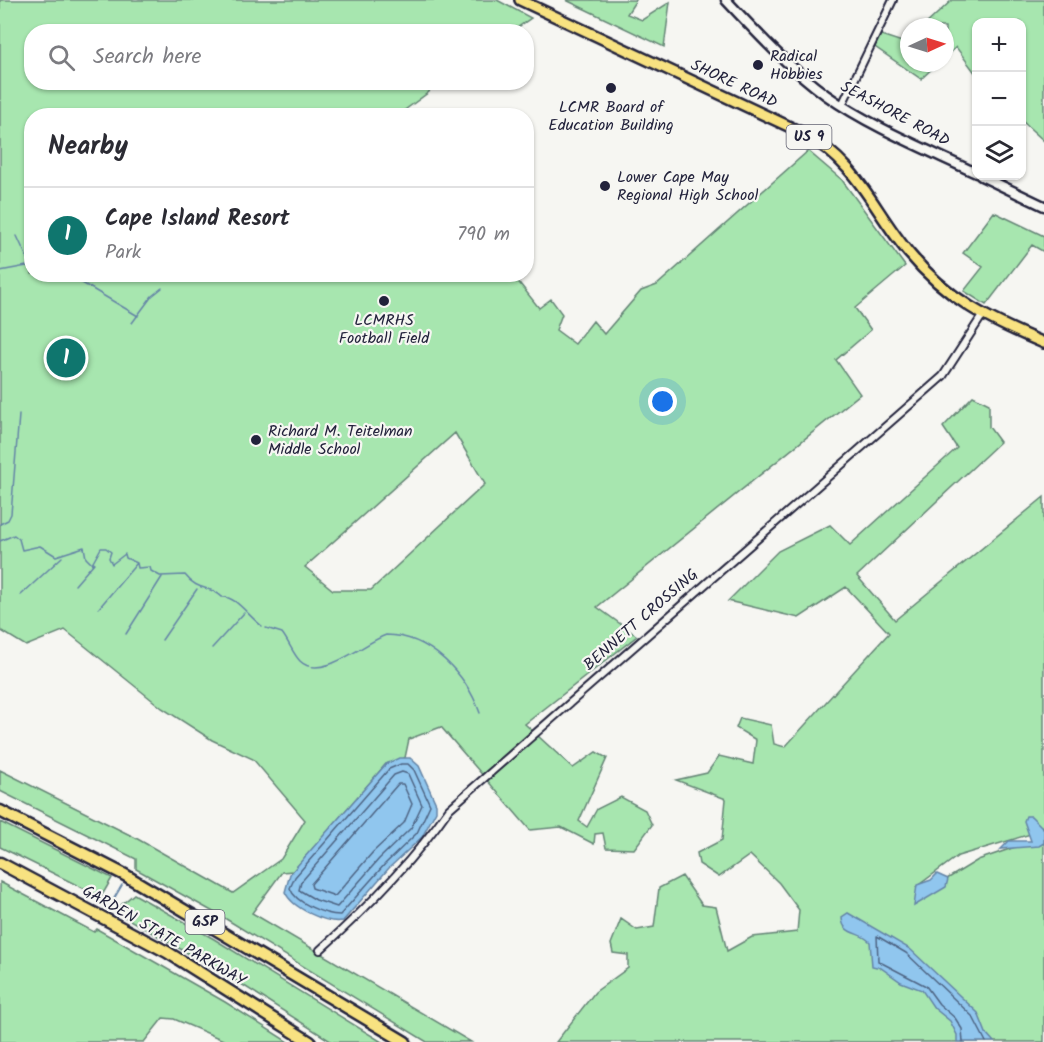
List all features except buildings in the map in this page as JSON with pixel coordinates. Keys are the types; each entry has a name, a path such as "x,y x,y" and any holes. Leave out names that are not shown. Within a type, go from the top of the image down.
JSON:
{"highway":[{"name":"GARDEN STATE PARKWAY","path":"0,811 125,875 405,1042"},
{"name":"GARDEN STATE PARKWAY","path":"0,863 167,952 310,1042"}],"main road":[{"name":"SHORE ROAD","path":"520,0 803,133 823,145 853,172 898,240 924,270 950,294 982,316 1044,343"}],"street":[{"name":"SEASHORE ROAD","path":"726,0 796,70 842,105 972,171"},
{"path":"842,105 893,0"},
{"path":"989,180 1044,206"},
{"name":"BENNETT CROSSING","path":"320,950 348,926 430,836 449,809 466,793 945,374 982,316"}],"green space":[{"path":"0,0 497,0 531,18 522,24 24,24 24,90 430,90 407,108 24,108 24,282 519,282 539,308 551,299 562,314 556,330 575,344 593,321 604,334 641,291 657,285 808,151 842,180 905,266 855,308 871,330 836,360 860,394 597,607 637,636 525,724 573,768 596,752 607,758 579,821 587,827 597,809 621,797 645,810 652,825 634,849 606,848 603,833 595,834 594,844 561,827 530,830 441,727 409,739 405,758 386,764 293,871 282,872 252,913 471,1042 427,1042 226,919 136,869 136,859 0,791 0,770 134,837 233,893 281,859 305,820 253,759 212,740 162,708 65,630 26,646 0,630","holes":["455,433 485,484 371,590 333,590 305,567"]},
{"path":"566,0 636,0 627,14 642,20 670,2 664,47"},
{"path":"952,0 1044,0 1044,141 1026,125 1026,18 972,18 972,69 956,47 954,49 954,18 933,18"},
{"path":"878,34 900,41 900,64 872,45"},
{"path":"911,72 928,72 921,79"},
{"path":"994,212 1044,236 1044,252 1032,245 986,305 964,291 983,267 963,253"},
{"path":"973,396 989,404 989,427 1000,442 857,576 895,620 1044,497 1044,830 958,856 916,887 924,893 978,860 1044,837 1044,1042 556,1042 595,992 628,968 628,955 613,953 611,944 621,919 637,930 654,927 659,888 682,876 702,905 716,907 727,951 752,937 797,932 799,910 779,883 750,855 719,877 699,864 697,853 722,840 726,799 676,780 707,773 719,756 753,764 756,740 736,728 740,718 771,725 774,744 785,747 889,633 846,587 799,618 728,601 778,551 830,525 850,545 957,448 943,427"},
{"path":"0,822 112,878 101,897 0,847"},
{"path":"0,882 94,932 97,929 225,1002 288,1042 228,1042 174,1019 163,1018 144,1042 0,1042"},
{"path":"134,894 214,939 382,1042 332,1042 238,982 114,911"}],"water":[{"path":"399,758 410,758 419,766 436,804 436,811 422,837 389,868 343,921 328,920 310,914 295,904 285,892 290,874 386,764"},
{"path":"1026,816 1031,816 1044,829 1044,843 1039,846 1001,849 1009,841 1031,841 1024,821"},
{"path":"937,874 948,879 946,887 914,906 917,885 931,880"},
{"path":"848,913 910,949 978,1013 986,1033 994,1042 957,1042 957,1035 950,1021 934,1008 922,990 901,982 881,968 872,966 870,942 848,930 843,923 842,917"}],"waterway":[{"path":"17,236 24,251"},
{"path":"0,271 24,266"},
{"path":"81,282 138,316"},
{"path":"132,323 152,296 162,288"},
{"path":"0,524 8,520 11,514 19,415"},
{"path":"0,541 14,535 19,539 22,550 40,546 56,556 84,547 86,558 92,564 101,548 106,548 111,552 109,558 112,564 125,554 126,558 137,563 138,568 150,567 151,571 160,576 185,575 195,584 218,593 222,597 227,597 262,626"},
{"path":"21,595 62,557"},
{"path":"75,585 94,563"},
{"path":"99,608 137,563"},
{"path":"126,634 162,577"},
{"path":"162,640 197,589"},
{"path":"212,648 244,613"},
{"path":"266,628 282,633 300,661 309,666 319,667 343,659 386,635 417,642 431,649 456,671 466,684 480,713"},
{"path":"109,907 122,885"}],"place":[{"name":"Radical Hobbies","path":"758,65"},
{"name":"LCMR Board of Education Building","path":"611,88"},
{"name":"Lower Cape May Regional High School","path":"605,186"},
{"name":"LCMRHS Football Field","path":"384,301"},
{"name":"Cape Island Resort","path":"66,358"},
{"name":"Richard M. Teitelman Middle School","path":"256,440"}]}
